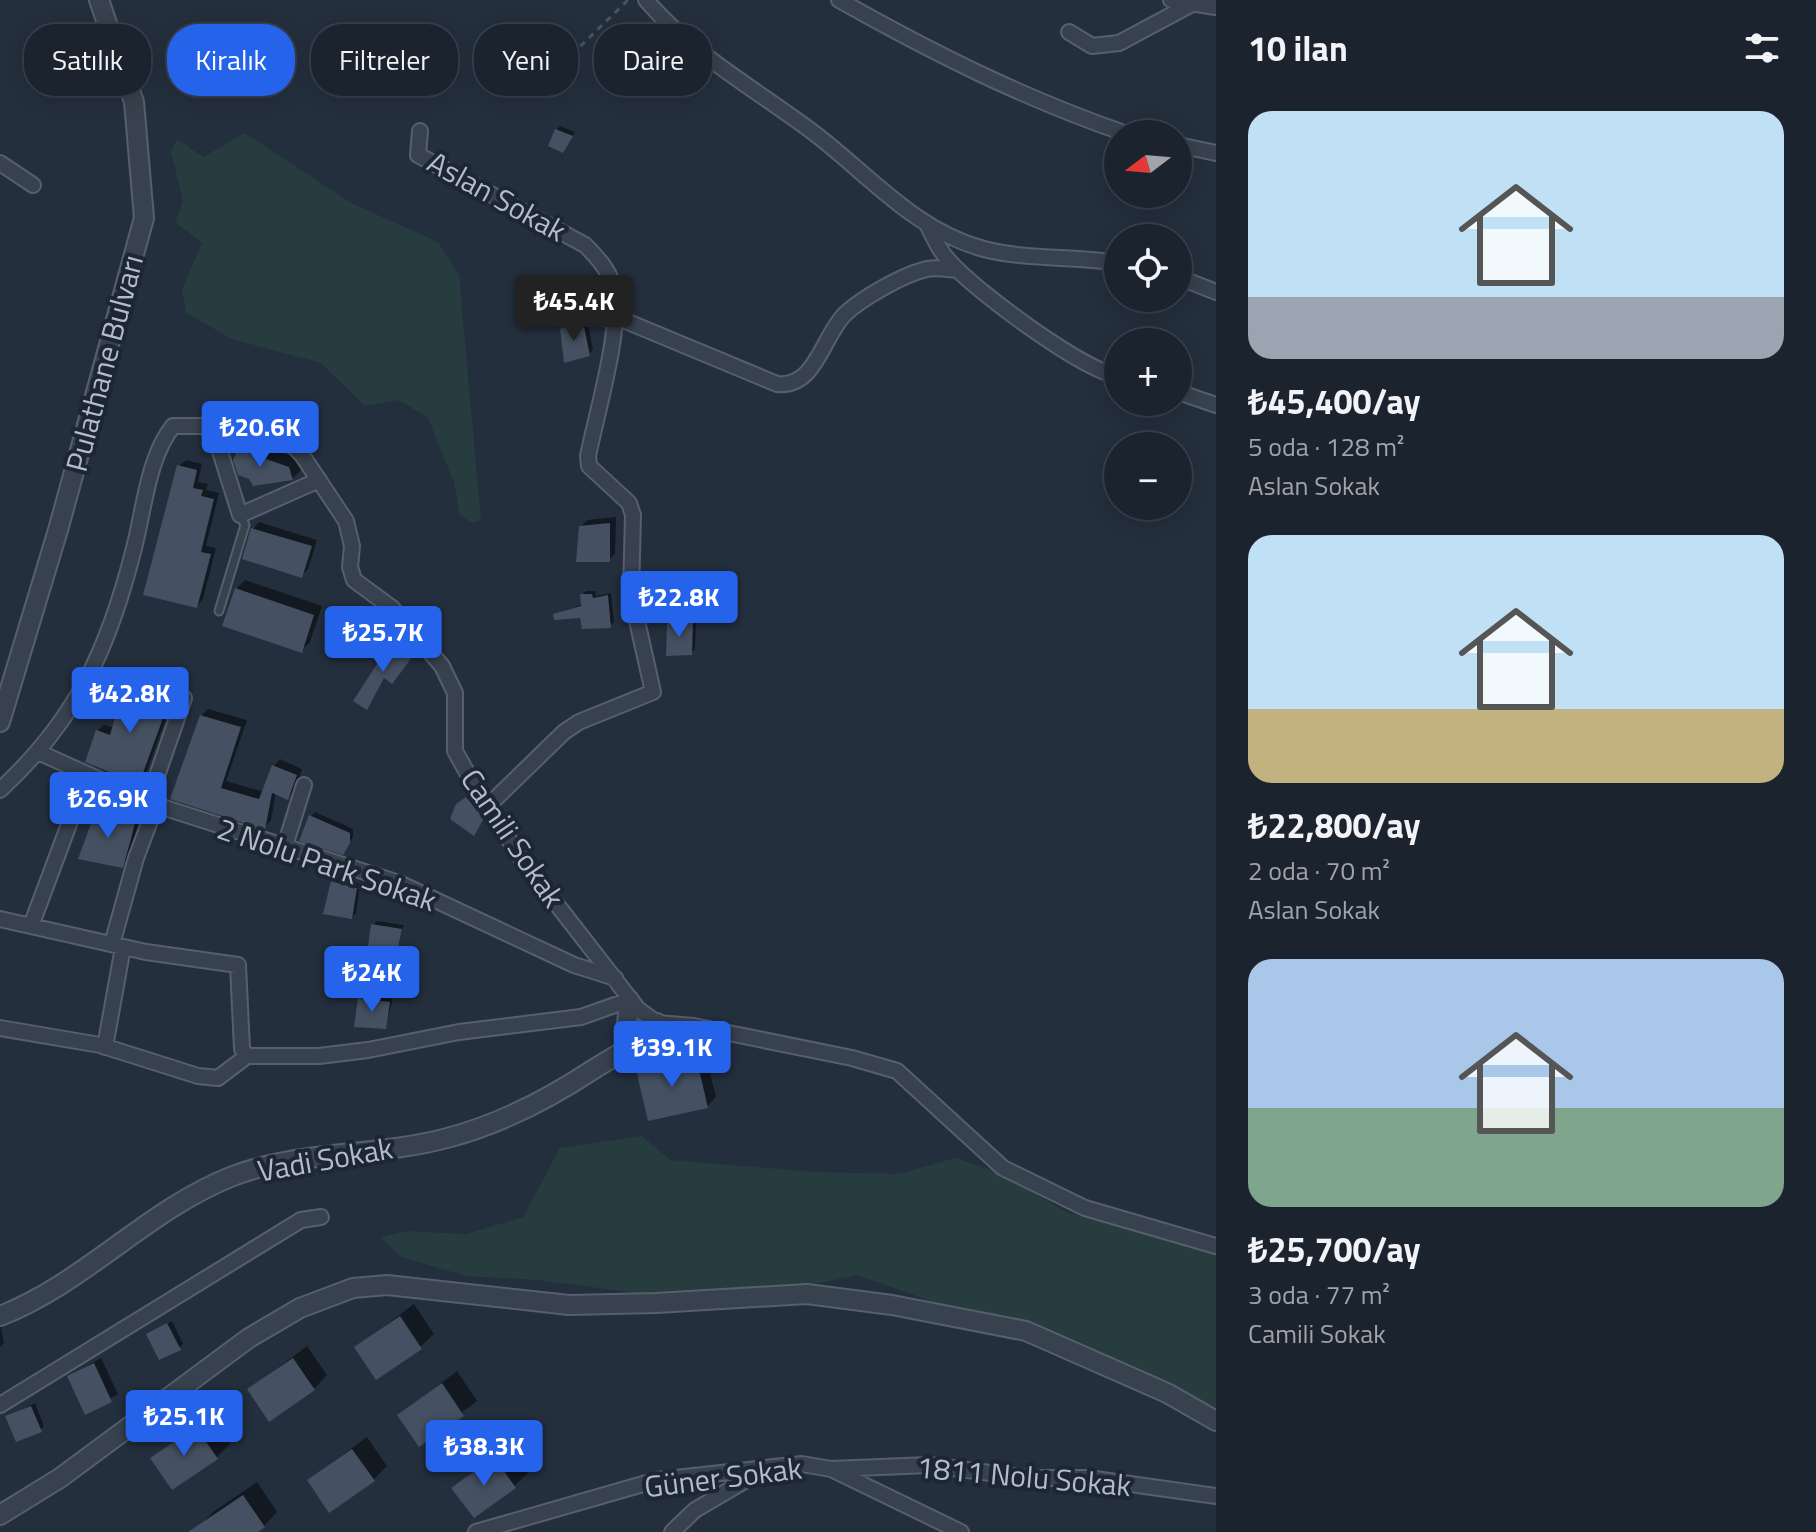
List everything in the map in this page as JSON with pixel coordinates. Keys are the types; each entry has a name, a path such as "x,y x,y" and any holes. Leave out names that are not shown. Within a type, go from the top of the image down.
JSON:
{"street":[{"name":"Pulathane Bulvarı","path":"0,722 58,530 144,218 134,102 99,0"},
{"path":"646,0 715,65 789,114 872,183 927,223 985,249 1104,262"},
{"path":"839,0 932,52 1017,94 1104,126"},
{"path":"1171,0 1216,7"},
{"path":"1069,32 1092,46 1119,43 1190,5"},
{"name":"Aslan Sokak","path":"420,131 418,155 585,245 608,272 614,287 616,317 589,466 629,503 633,515 631,594 653,692 564,732 489,805"},
{"path":"1192,148 1216,153"},
{"path":"0,163 33,185"},
{"path":"927,223 939,249 957,270 1079,361 1104,371"},
{"path":"616,317 777,384 791,386 803,379 843,316 859,302 928,268 957,270"},
{"path":"1192,283 1216,292"},
{"path":"1192,397 1216,405"},
{"name":"Camili Sokak","path":"0,790 38,752 82,691 101,656 164,437 173,426 212,426 292,445 346,521 352,546 350,567 354,580 392,608 442,666 455,693 455,751 520,857 629,1000 657,1023"},
{"path":"212,426 240,515 319,480"},
{"path":"105,1047 118,945 136,858 184,698"},
{"name":"2 Nolu Park Sokak","path":"38,752 152,803 284,849 399,883 574,965 615,978"},
{"path":"31,926 87,776"},
{"path":"284,849 304,785"},
{"path":"0,919 118,945 238,965 242,1049 247,1056"},
{"path":"0,1028 105,1047 218,1078 247,1056 319,1056 368,1050 459,1032 569,1019 629,1000 625,1050"},
{"path":"657,1023 708,1029 852,1058 897,1071 1003,1168 1085,1208 1216,1246"},
{"name":"Vadi Sokak","path":"0,1316 49,1293 180,1205 231,1177 272,1164 447,1138 564,1089 625,1050 657,1023"},
{"path":"0,1405 301,1220 321,1217"},
{"path":"0,1515 60,1478 249,1338 324,1296 353,1288 387,1285 569,1305 807,1294 892,1305 1026,1331 1154,1387 1216,1421"},
{"name":"Güner Sokak","path":"476,1532 657,1480 802,1464 831,1469 961,1532"},
{"name":"1811 Nolu Sokak","path":"831,1469 929,1465 1029,1478 1088,1478 1216,1496"},
{"path":"672,1532 695,1510 764,1470"}],"lane":[{"path":"219,611 245,525 240,515"}],"path":[{"path":"578,49 628,0"}],"green space":[{"path":"245,133 351,203 438,242 459,275 481,520 472,523 460,515 454,483 428,418 399,400 365,406 321,363 232,339 186,313 182,289 202,243 175,222 183,201 171,152 177,139 203,157"},
{"path":"642,1136 670,1160 817,1172 899,1174 955,1158 995,1171 1068,1213 1198,1245 1216,1253 1216,1407 1155,1380 857,1275 722,1304 537,1280 466,1276 401,1257 381,1237 407,1231 466,1234 523,1217 560,1148"}],"building":[{"path":"555,129 573,136 563,153 548,146"},
{"path":"583,321 590,356 564,363 560,329"},
{"path":"238,449 289,467 293,480 253,486 249,479 238,475 233,460"},
{"path":"177,465 197,470 193,488 203,490 201,496 214,499 201,552 211,554 197,608 143,595"},
{"path":"610,523 610,562 576,562 579,526"},
{"path":"251,528 312,546 302,578 242,559"},
{"path":"235,588 314,615 302,653 222,626"},
{"path":"580,594 592,594 593,598 608,595 611,628 582,629 580,618 554,620 553,614 581,606"},
{"path":"667,622 693,622 692,655 666,656"},
{"path":"390,644 413,656 392,684 384,678 367,710 353,701"},
{"path":"124,686 170,699 139,784 85,762 96,730 110,735"},
{"path":"200,715 241,727 221,788 259,799 272,765 297,775 288,800 272,793 265,830 170,799"},
{"path":"466,797 484,818 474,836 450,819 456,804"},
{"path":"96,810 136,820 123,868 78,859"},
{"path":"309,815 350,833 350,843 343,855 299,841"},
{"path":"331,881 357,888 352,919 323,914"},
{"path":"371,924 402,929 395,961 367,954"},
{"path":"358,998 390,1002 386,1029 354,1027"},
{"path":"696,1056 708,1108 648,1121 636,1070"},
{"path":"400,1316 422,1349 376,1380 354,1347"},
{"path":"167,1323 181,1350 159,1360 146,1334"},
{"path":"293,1358 315,1390 269,1422 247,1389"},
{"path":"94,1363 112,1402 85,1415 67,1376"},
{"path":"442,1383 464,1416 419,1447 397,1415"},
{"path":"31,1406 42,1432 16,1442 5,1416"},
{"path":"196,1427 218,1459 172,1490 150,1458"},
{"path":"352,1449 375,1481 329,1513 307,1480"},
{"path":"494,1457 516,1488 474,1518 451,1488"},
{"path":"243,1495 265,1527 258,1532 188,1532"}]}
